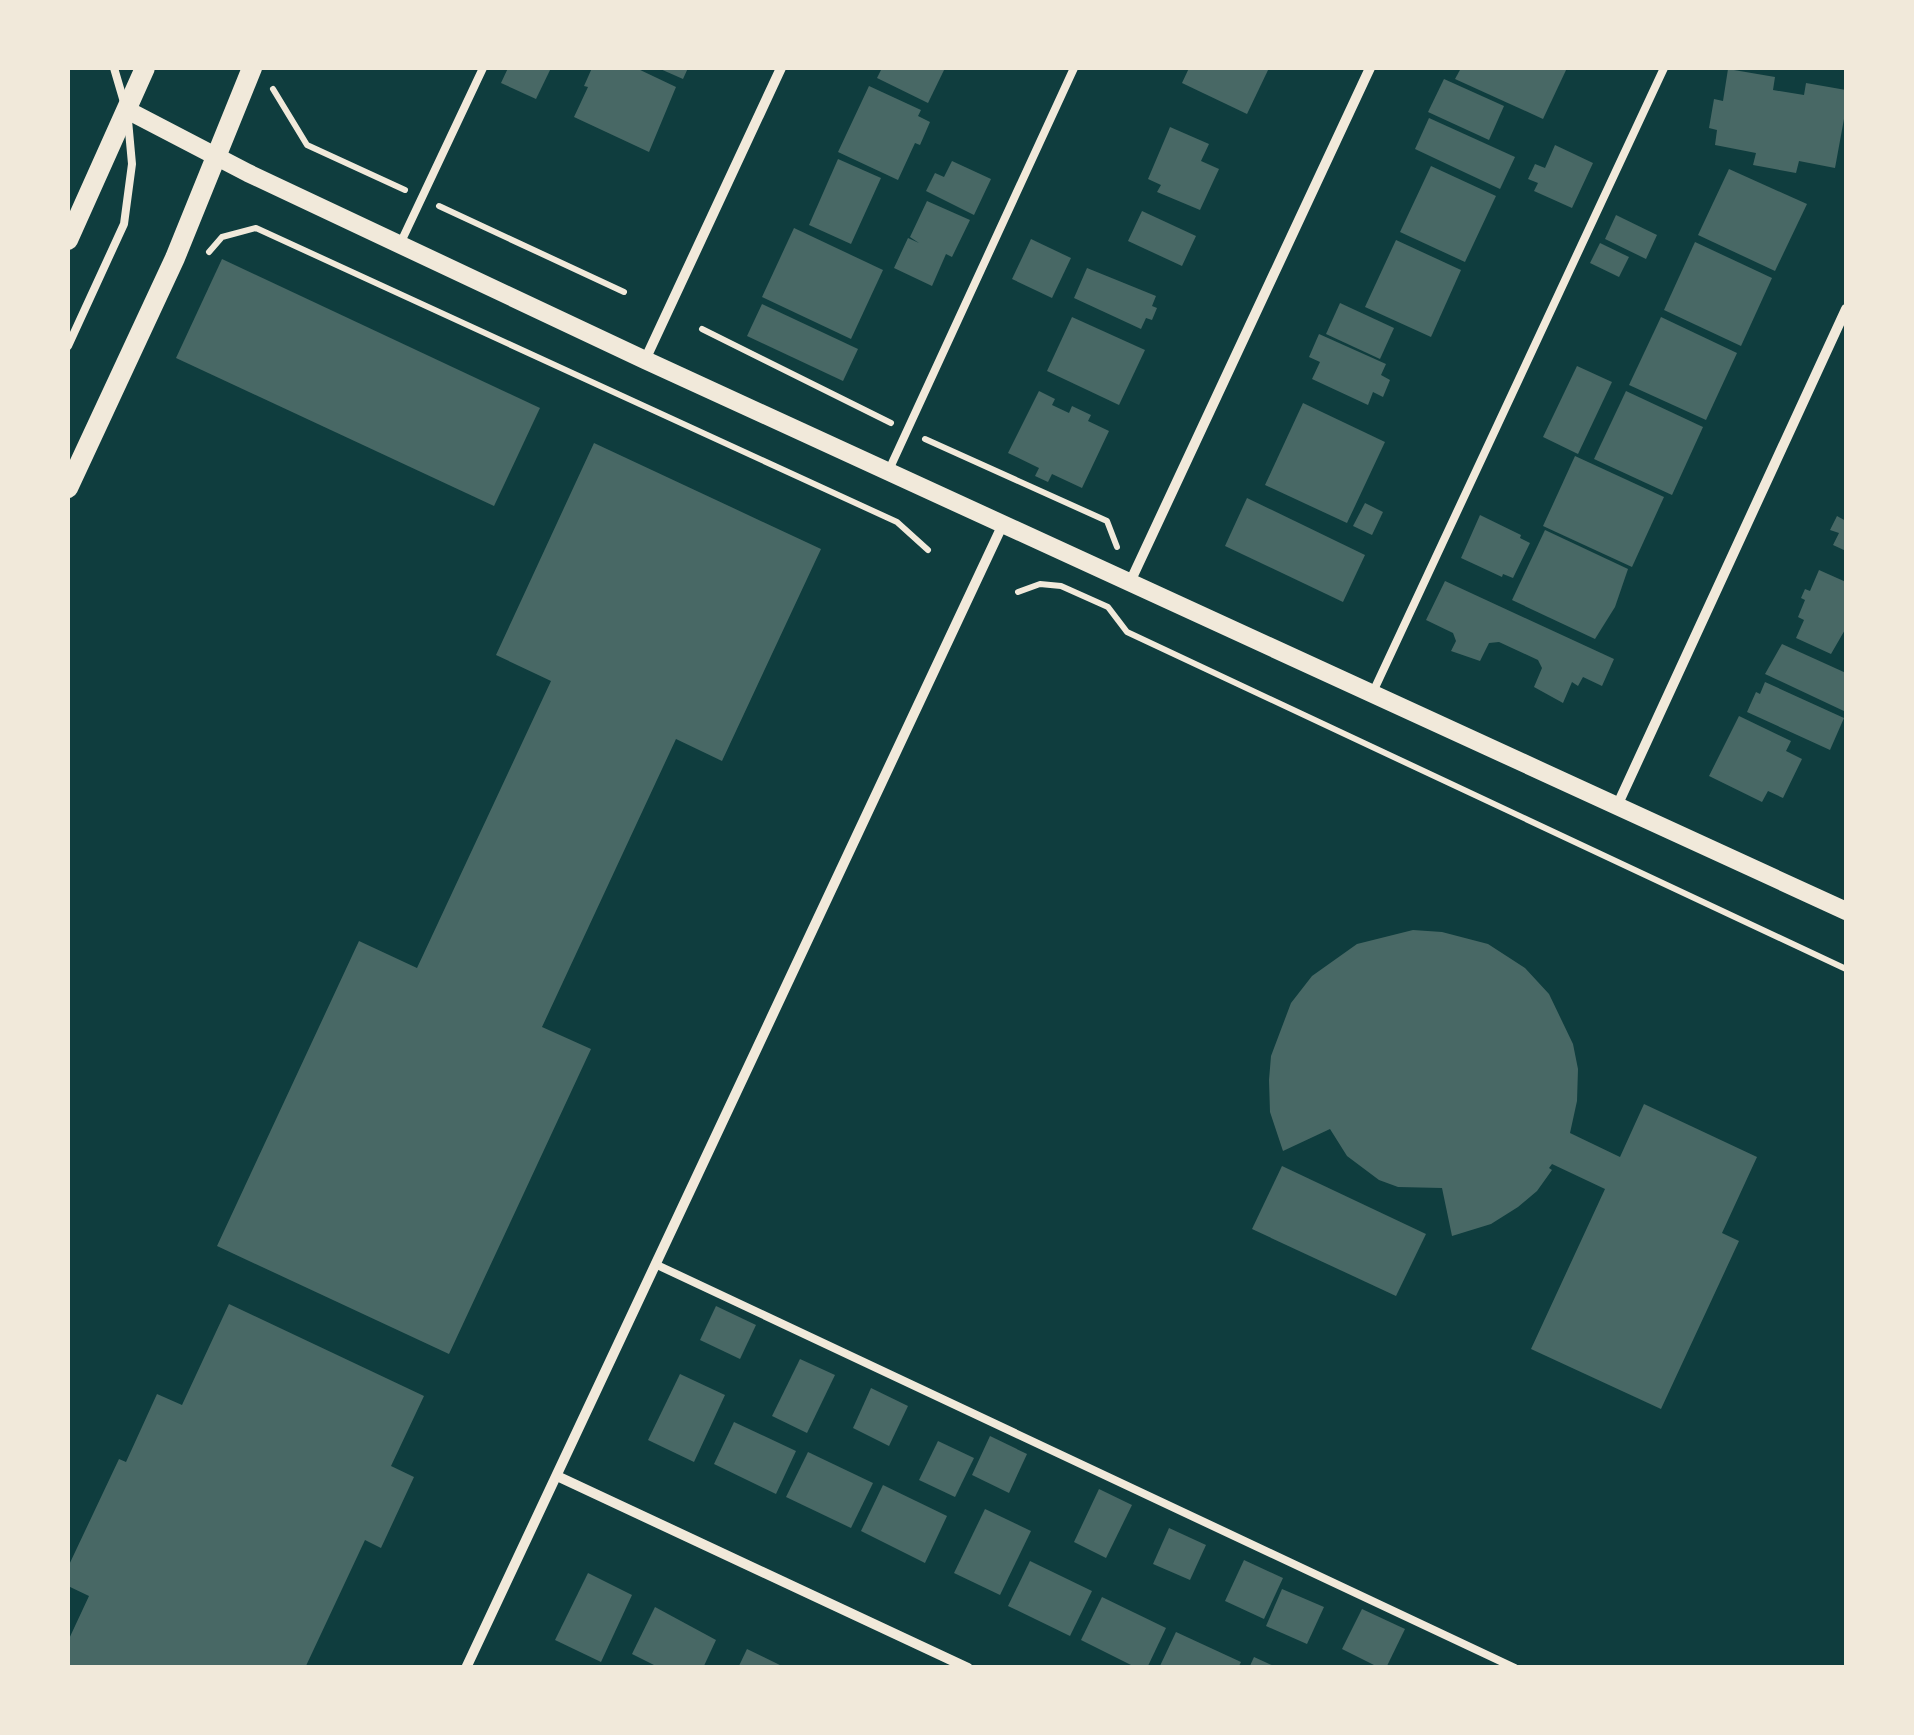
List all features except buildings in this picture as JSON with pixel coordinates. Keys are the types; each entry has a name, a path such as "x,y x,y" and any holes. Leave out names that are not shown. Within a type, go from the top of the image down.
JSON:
{"main road":[{"path":"68,240 145,68"},
{"path":"68,488 175,258 252,68"}],"street":[{"path":"645,360 781,68"},
{"path":"1131,580 1370,68"},
{"path":"126,110 645,360 1846,911"},
{"path":"1617,806 1846,309"},
{"path":"466,1668 1003,524"},
{"path":"557,1476 968,1668"}],"lane":[{"path":"68,346 124,224 132,164 126,110 114,68"},
{"path":"400,244 483,68"},
{"path":"888,472 1074,68"},
{"path":"1374,692 1664,68"},
{"path":"655,1264 1515,1668"}],"path":[{"path":"202,261 222,237 256,228 897,522 928,550"},
{"path":"702,329 907,431 1107,521 1131,580"},
{"path":"1018,592 1040,584 1061,586 1108,608 1128,632 1846,969"}]}
